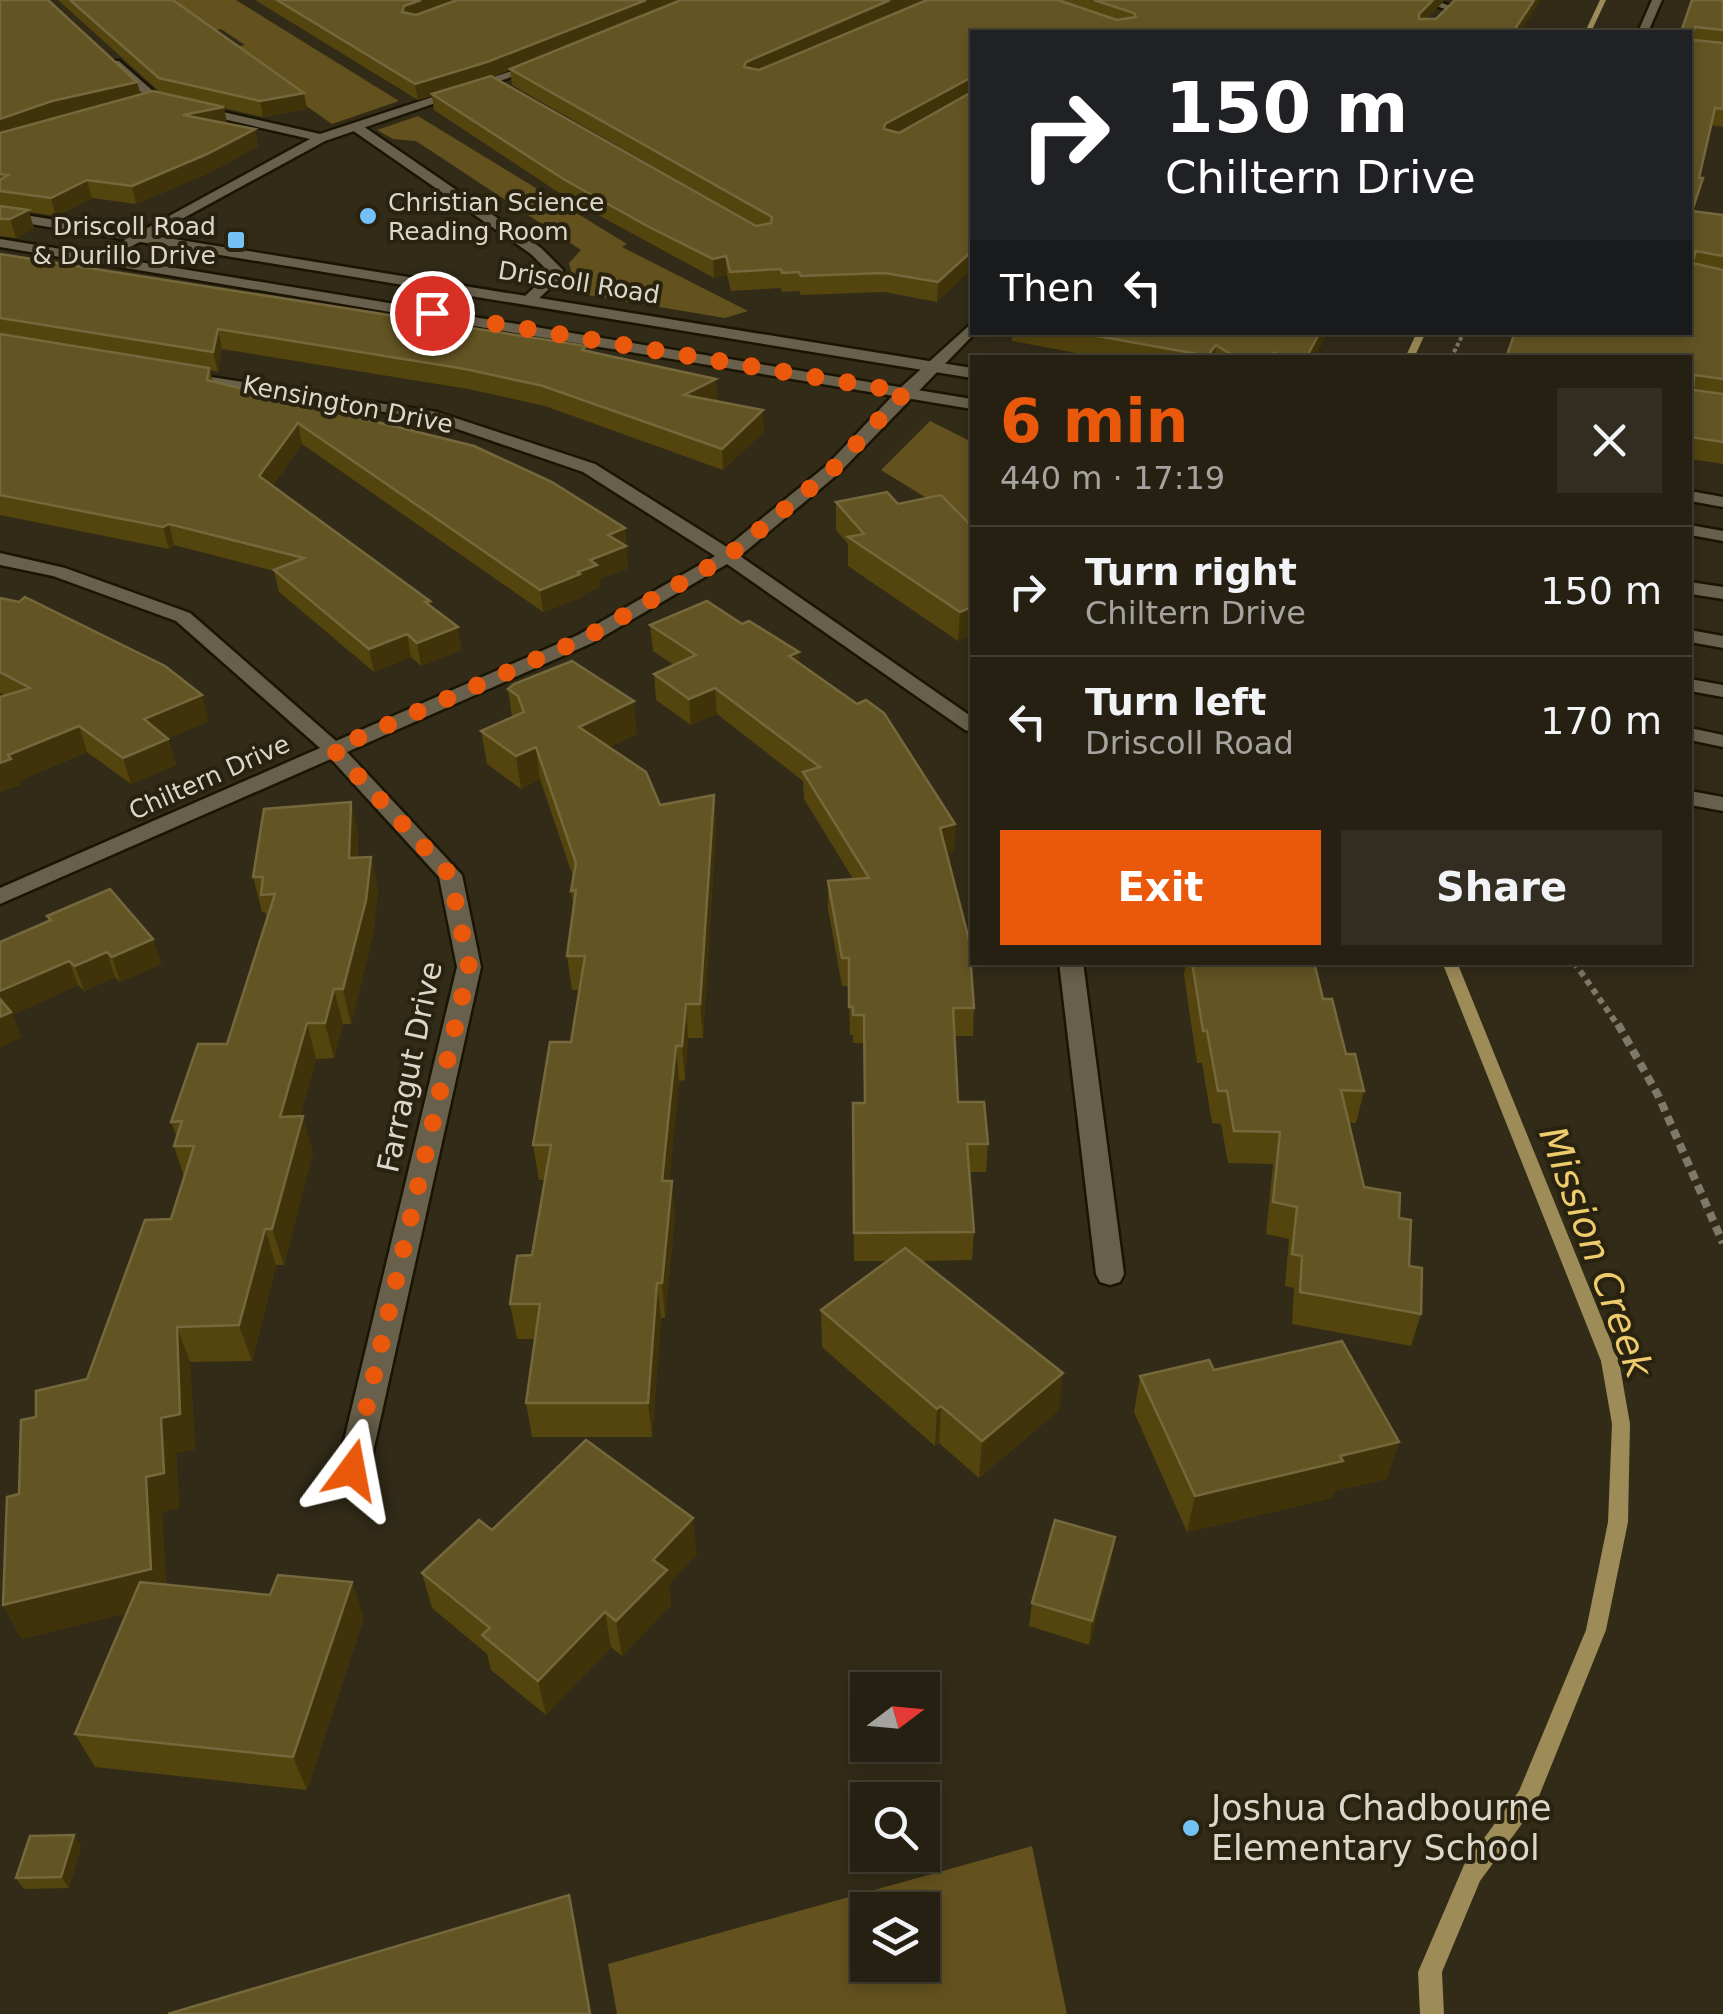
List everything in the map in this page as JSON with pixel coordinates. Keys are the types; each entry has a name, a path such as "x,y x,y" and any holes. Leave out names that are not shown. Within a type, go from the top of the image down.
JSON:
{"street":[{"path":"1423,0 1450,8"},
{"path":"1644,30 1657,0"},
{"path":"104,53 157,101"},
{"path":"102,259 321,138 494,84 546,63"},
{"path":"494,84 511,93"},
{"path":"138,106 157,101 321,138"},
{"path":"356,127 536,251 558,273 530,299"},
{"name":"Driscoll Road","path":"0,214 970,373"},
{"name":"Driscoll Road","path":"0,244 970,404"},
{"name":"Chiltern Drive","path":"0,897 585,638 728,556 832,470 970,330"},
{"name":"Kensington Drive","path":"157,370 432,415 589,468 728,556 970,725"},
{"path":"1692,496 1723,502"},
{"path":"1692,530 1723,536"},
{"name":"Farragut Drive","path":"0,559 58,572 183,617 333,749 450,875 469,967 352,1470"},
{"path":"1692,588 1723,593"},
{"path":"1692,636 1723,642"},
{"path":"1692,685 1723,691"},
{"path":"1692,734 1723,741"},
{"path":"1692,798 1723,804"},
{"path":"1071,965 1110,1274"}],"path":[{"path":"1576,965 1630,1041 1662,1099 1723,1243"}],"shaded area":[{"path":"155,0 236,0 399,101 332,124 225,49 245,45 221,29 200,33"},
{"path":"418,116 627,244 622,247 748,311 725,318 558,290 572,275 569,263 581,250 416,141 393,139 377,130"},
{"path":"930,421 970,441 970,525 881,470"},
{"path":"1032,1846 1067,2014 617,2014 608,1964 850,1897 850,1982 940,1982 940,1892 867,1892"}],"building":[{"path":"0,0 48,0 137,82 52,101 0,119"},
{"path":"70,0 173,0 304,93 260,101 159,78"},
{"path":"277,0 421,0 404,6 402,12 416,15 457,0 646,0 487,62 415,84"},
{"path":"681,0 890,0 746,62 744,67 759,70 927,0 1058,0 1117,20 1136,17 1094,0 1433,0 1419,19 1436,19 1455,0 1534,0 1514,30 970,30 970,78 885,124 884,129 899,133 970,93 970,253 938,282 884,273 801,276 799,272 782,273 781,269 730,272 726,256 713,259 649,227 565,180 432,94 491,76 756,226 771,223 772,217 510,69"},
{"path":"1692,0 1723,0 1723,30 1695,27 1692,32 1682,30"},
{"path":"1692,38 1723,43 1723,109 1715,108 1699,178 1703,178 1692,211"},
{"path":"153,91 224,107 183,115 255,129 132,186 87,180 51,198 0,191 0,180 8,175 0,174 0,133"},
{"path":"0,206 28,210 10,219 0,219"},
{"path":"1692,211 1723,215 1723,256 1696,251 1692,263"},
{"path":"0,254 586,346 582,350 716,379 684,395 763,410 722,449 543,386 465,369 218,329 213,352 0,318"},
{"path":"1692,263 1723,270 1723,379 1694,375 1693,390 1723,394 1723,442 1692,437 1692,355 1507,355 1514,335 1692,335"},
{"path":"0,334 209,368 207,380 474,446 552,482 625,528 608,535 626,546 590,560 597,565 580,574 540,590 298,423 259,476 430,601 425,602 458,627 417,643 407,634 369,649 274,570 304,558 169,524 163,527 0,495"},
{"path":"1092,335 1318,335 1308,355 1232,355 1216,345 1208,355"},
{"path":"887,492 898,504 941,495 970,525 970,609 960,612 848,537 864,534 836,502"},
{"path":"25,597 165,666 202,695 144,719 168,739 123,758 79,726 8,755 11,759 0,763 0,697 30,688 0,672 0,598 19,602"},
{"path":"707,601 742,624 749,621 799,652 789,656 857,704 866,700 884,713 955,824 940,828 969,940 974,1008 953,1008 958,1102 984,1102 988,1144 967,1144 974,1232 854,1233 853,1103 865,1103 864,1015 853,1015 853,1007 849,1007 849,958 842,958 828,881 869,878 803,772 820,767 715,688 689,699 654,674 696,655 650,625"},
{"path":"572,661 634,701 579,727 646,772 660,805 714,795 700,1004 686,1004 682,1046 676,1046 662,1181 672,1181 662,1283 657,1283 648,1403 526,1403 540,1304 510,1304 517,1256 532,1255 551,1145 533,1145 550,1042 571,1042 585,956 567,956 576,863 536,747 516,756 481,731 524,712 518,696 508,689 514,684"},
{"path":"351,802 349,858 371,857 366,900 343,989 334,989 325,1023 307,1023 280,1117 303,1116 272,1229 265,1229 239,1325 177,1327 180,1414 161,1418 164,1473 146,1477 151,1569 3,1605 7,1497 19,1494 21,1420 36,1417 36,1391 87,1379 145,1220 171,1219 194,1146 174,1146 182,1121 171,1122 198,1044 227,1044 275,894 261,895 263,877 253,877 264,809"},
{"path":"110,889 153,939 112,957 107,952 75,966 69,961 0,991 0,942 51,920 47,916"},
{"path":"1192,965 1315,965 1323,999 1332,999 1346,1054 1355,1054 1364,1091 1341,1090 1364,1187 1400,1193 1399,1218 1411,1220 1409,1266 1422,1268 1421,1314 1300,1292 1302,1256 1292,1254 1297,1207 1273,1202 1280,1132 1234,1131 1227,1091 1218,1091 1207,1031 1203,1031"},
{"path":"0,999 11,1012 0,1017"},
{"path":"905,1248 1063,1373 982,1441 941,1406 937,1409 821,1310"},
{"path":"1342,1341 1399,1442 1340,1456 1343,1461 1195,1496 1140,1376 1209,1360 1214,1370"},
{"path":"586,1440 693,1518 653,1560 667,1570 616,1621 605,1612 538,1681 482,1635 490,1628 422,1573 479,1520 492,1530"},
{"path":"1055,1520 1115,1537 1092,1621 1032,1603"},
{"path":"278,1575 352,1582 293,1757 75,1734 140,1582 270,1595"},
{"path":"74,1835 61,1877 16,1878 30,1836"},
{"path":"569,1895 590,2014 168,2014"}],"waterway":[{"name":"Mission Creek","path":"1589,30 1603,0"},
{"name":"Mission Creek","path":"1410,355 1420,335"},
{"name":"Mission Creek","path":"1432,2014 1430,1972 1472,1873 1527,1798 1596,1630 1618,1522 1621,1424 1610,1361 1450,965"}],"place":[{"name":"Christian Science Reading Room","path":"368,216"},
{"name":"Driscoll Road & Durillo Drive","path":"236,240"},
{"name":"Joshua Chadbourne Elementary School","path":"1191,1828"}],"route":[{"path":"352,1470 469,967 450,875 333,749 585,638 728,556 832,470 905,392 432,313"}]}
